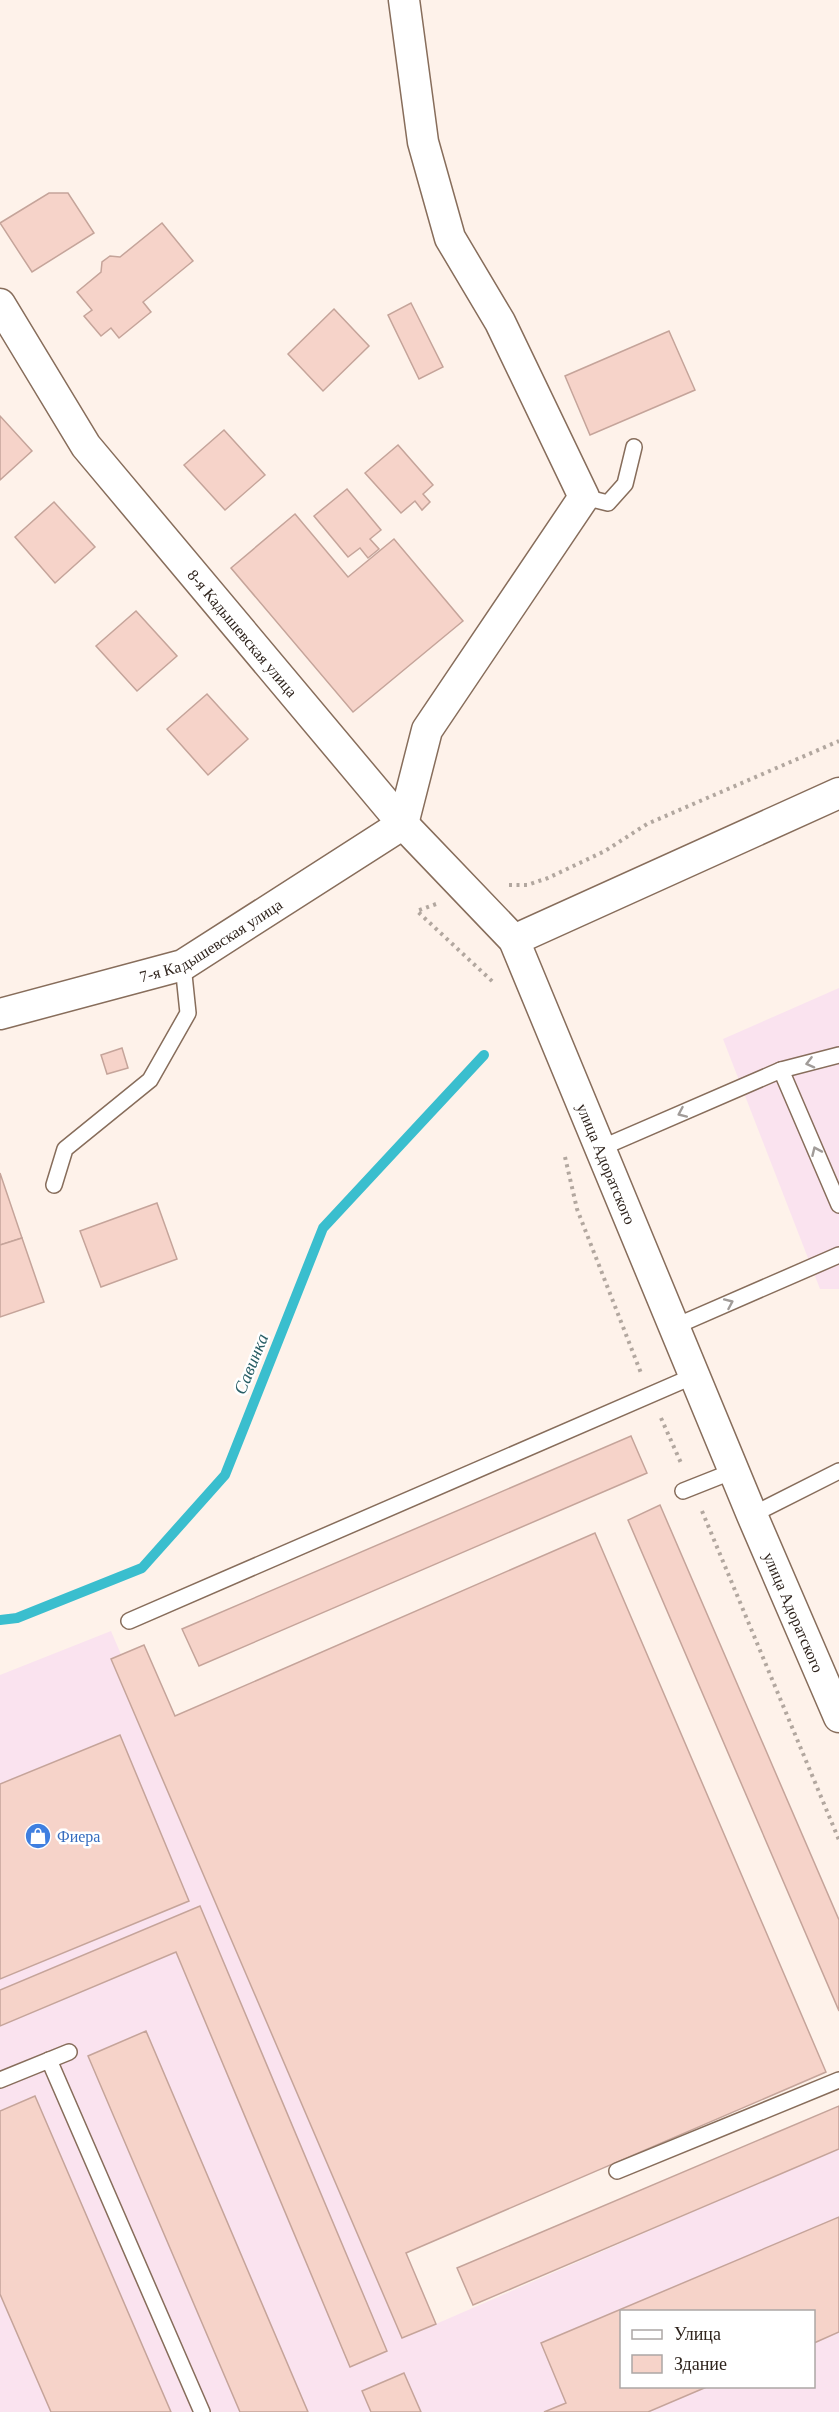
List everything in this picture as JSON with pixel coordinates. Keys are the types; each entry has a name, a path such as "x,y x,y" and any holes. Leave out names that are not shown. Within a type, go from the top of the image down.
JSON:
{"street":[{"path":"403,824 427,730 584,497 500,322 450,238 423,142 404,0"},
{"name":"8-я Кадышевская улица","path":"0,304 86,446 403,824 514,940"},
{"path":"514,940 839,793"},
{"name":"7-я Кадышевская улица","path":"0,1014 183,965 403,824"},
{"name":"улица Адоратского","path":"514,940 736,1470 752,1515 839,1717"}],"lane":[{"path":"584,497 608,503 625,484 634,447"},
{"path":"54,1185 65,1149 150,1080 188,1013 183,965"},
{"path":"601,1148 781,1070 839,1055"},
{"path":"781,1070 839,1204"},
{"path":"676,1326 839,1255"},
{"path":"129,1621 696,1375"},
{"path":"688,1489 736,1470"},
{"path":"752,1515 839,1471"},
{"path":"0,2080 69,2052"},
{"path":"49,2060 202,2412"},
{"path":"617,2171 839,2080"}],"path":[{"path":"495,984 487,974 417,911 486,886 527,885 548,878 605,851 647,824 839,741"},
{"path":"564,1155 577,1209 650,1395 839,1840"}],"shaded area":[{"path":"839,988 839,1289 820,1289 723,1039"},
{"path":"111,1631 413,2334 839,2148 839,2412 0,2412 0,1675"}],"building":[{"path":"49,193 68,193 94,233 32,272 0,223"},
{"path":"162,223 193,261 143,302 151,312 119,338 111,328 101,336 84,316 92,310 77,292 101,272 102,262 110,256 120,257"},
{"path":"411,303 443,367 419,379 388,315"},
{"path":"334,309 369,346 323,391 288,354"},
{"path":"669,331 695,390 590,435 565,376"},
{"path":"0,416 32,451 0,480"},
{"path":"224,430 265,475 225,510 184,465"},
{"path":"398,445 433,485 423,494 430,502 422,510 415,501 401,513 365,473"},
{"path":"347,489 381,530 370,539 379,549 368,558 360,548 348,557 314,516"},
{"path":"54,502 95,547 55,583 15,537"},
{"path":"295,514 348,577 394,539 463,621 353,712 231,568"},
{"path":"136,611 177,656 137,691 96,646"},
{"path":"207,694 248,739 208,775 167,729"},
{"path":"122,1048 128,1068 107,1074 101,1055"},
{"path":"0,1173 22,1238 0,1245"},
{"path":"157,1203 177,1259 101,1287 80,1231"},
{"path":"22,1238 44,1302 0,1317 0,1245"},
{"path":"631,1436 647,1473 199,1666 182,1629"},
{"path":"660,1505 839,1920 839,2011 628,1520"},
{"path":"595,1533 826,2072 406,2253 436,2324 402,2338 111,1659 144,1645 175,1716"},
{"path":"120,1735 189,1901 0,1979 0,1784"},
{"path":"200,1906 387,2351 350,2367 176,1952 0,2026 0,1990"},
{"path":"146,2031 308,2412 240,2412 88,2056"},
{"path":"35,2096 171,2412 51,2412 0,2294 0,2111"},
{"path":"839,2106 839,2149 473,2305 457,2268"},
{"path":"839,2217 839,2332 815,2343 815,2310 620,2310 620,2388 704,2388 648,2412 544,2412 566,2403 541,2343"},
{"path":"404,2373 421,2412 371,2412 362,2391"}],"waterway":[{"name":"Савинка","path":"0,1620 17,1618 142,1568 225,1475 323,1228 484,1055"}],"place":[{"name":"Фиера","path":"38,1836"}]}
